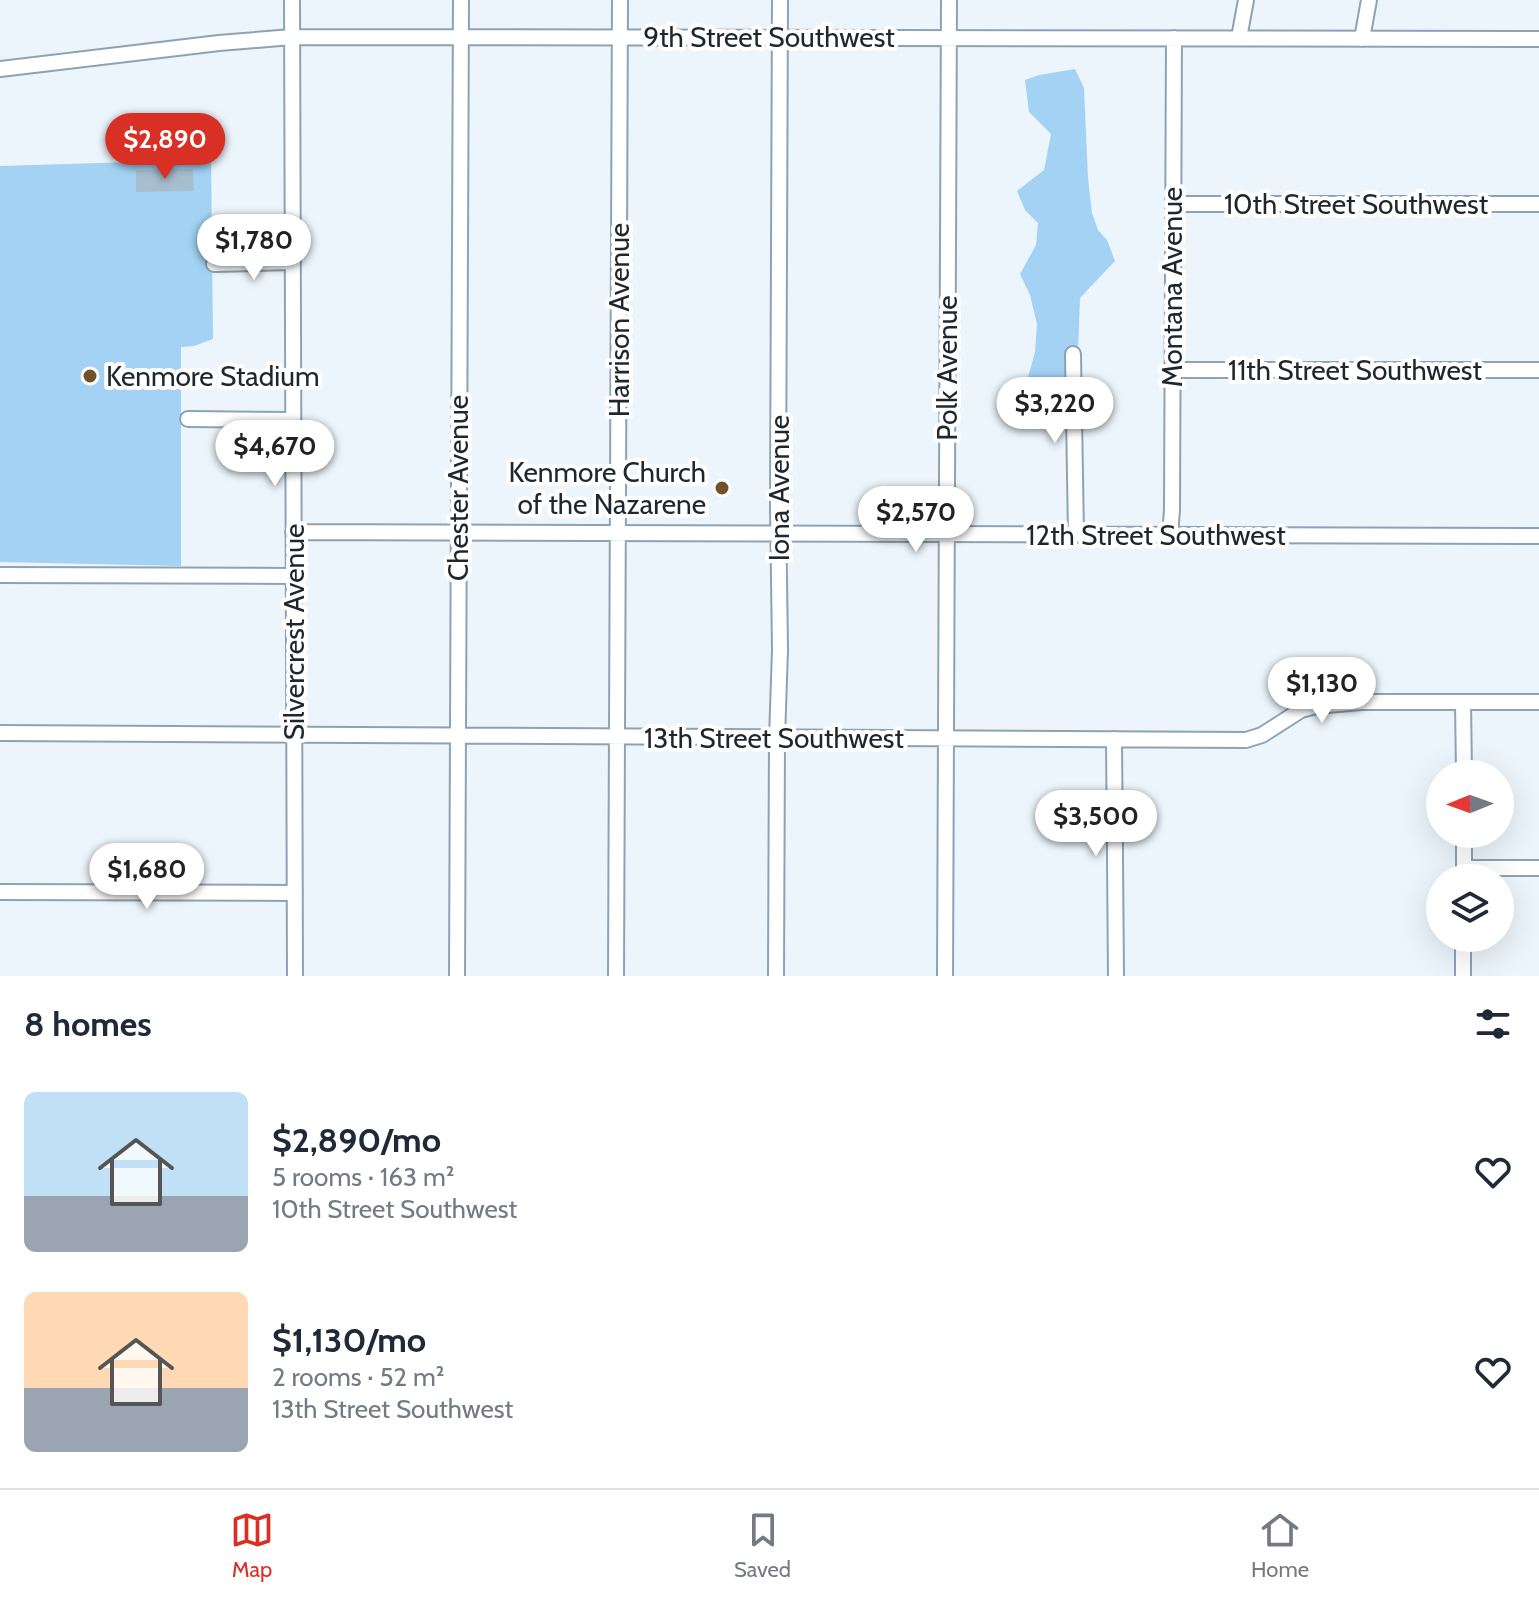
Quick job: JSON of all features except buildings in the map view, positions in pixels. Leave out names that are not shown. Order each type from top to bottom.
[{"type":"street","name":"Silvercrest Avenue","points":[[292,0],[295,976]]},
{"type":"street","name":"Chester Avenue","points":[[457,976],[461,0]]},
{"type":"street","name":"Harrison Avenue","points":[[616,976],[620,0]]},
{"type":"street","name":"Iona Avenue","points":[[776,976],[780,650],[780,0]]},
{"type":"street","name":"Polk Avenue","points":[[945,976],[949,0]]},
{"type":"street","points":[[1239,38],[1246,0]]},
{"type":"street","points":[[1362,39],[1369,0]]},
{"type":"street","name":"9th Street Southwest","points":[[0,69],[292,37],[1539,39]]},
{"type":"street","name":"Montana Avenue","points":[[1170,535],[1174,38]]},
{"type":"street","name":"10th Street Southwest","points":[[1173,204],[1539,204]]},
{"type":"street","points":[[214,264],[293,262]]},
{"type":"street","points":[[1073,354],[1076,535]]},
{"type":"street","name":"11th Street Southwest","points":[[1172,370],[1539,370]]},
{"type":"street","points":[[188,419],[293,420]]},
{"type":"street","name":"12th Street Southwest","points":[[293,532],[1539,536]]},
{"type":"street","points":[[0,575],[293,576]]},
{"type":"street","name":"13th Street Southwest","points":[[0,733],[1246,740],[1262,735],[1301,710],[1316,706],[1361,702],[1539,702]]},
{"type":"street","points":[[1463,702],[1464,760]]},
{"type":"street","points":[[1114,739],[1116,976]]},
{"type":"street","points":[[1514,870],[1539,868]]},
{"type":"street","points":[[0,892],[295,893]]},
{"type":"street","points":[[1463,952],[1463,976]]},
{"type":"shaded area","points":[[1075,69],[1084,88],[1092,213],[1115,261],[1080,298],[1078,352],[1084,398],[1059,410],[1034,408],[1027,381],[1035,352],[1037,324],[1030,295],[1020,274],[1036,245],[1038,223],[1025,210],[1017,191],[1044,170],[1051,134],[1029,112],[1025,80]]},
{"type":"shaded area","name":"Kenmore Stadium","points":[[211,155],[213,339],[181,347],[181,566],[0,562],[0,166],[133,162]]},
{"type":"place","name":"Kenmore Stadium","points":[[90,376]]},
{"type":"place","name":"Kenmore Church of the Nazarene","points":[[722,488]]}]
